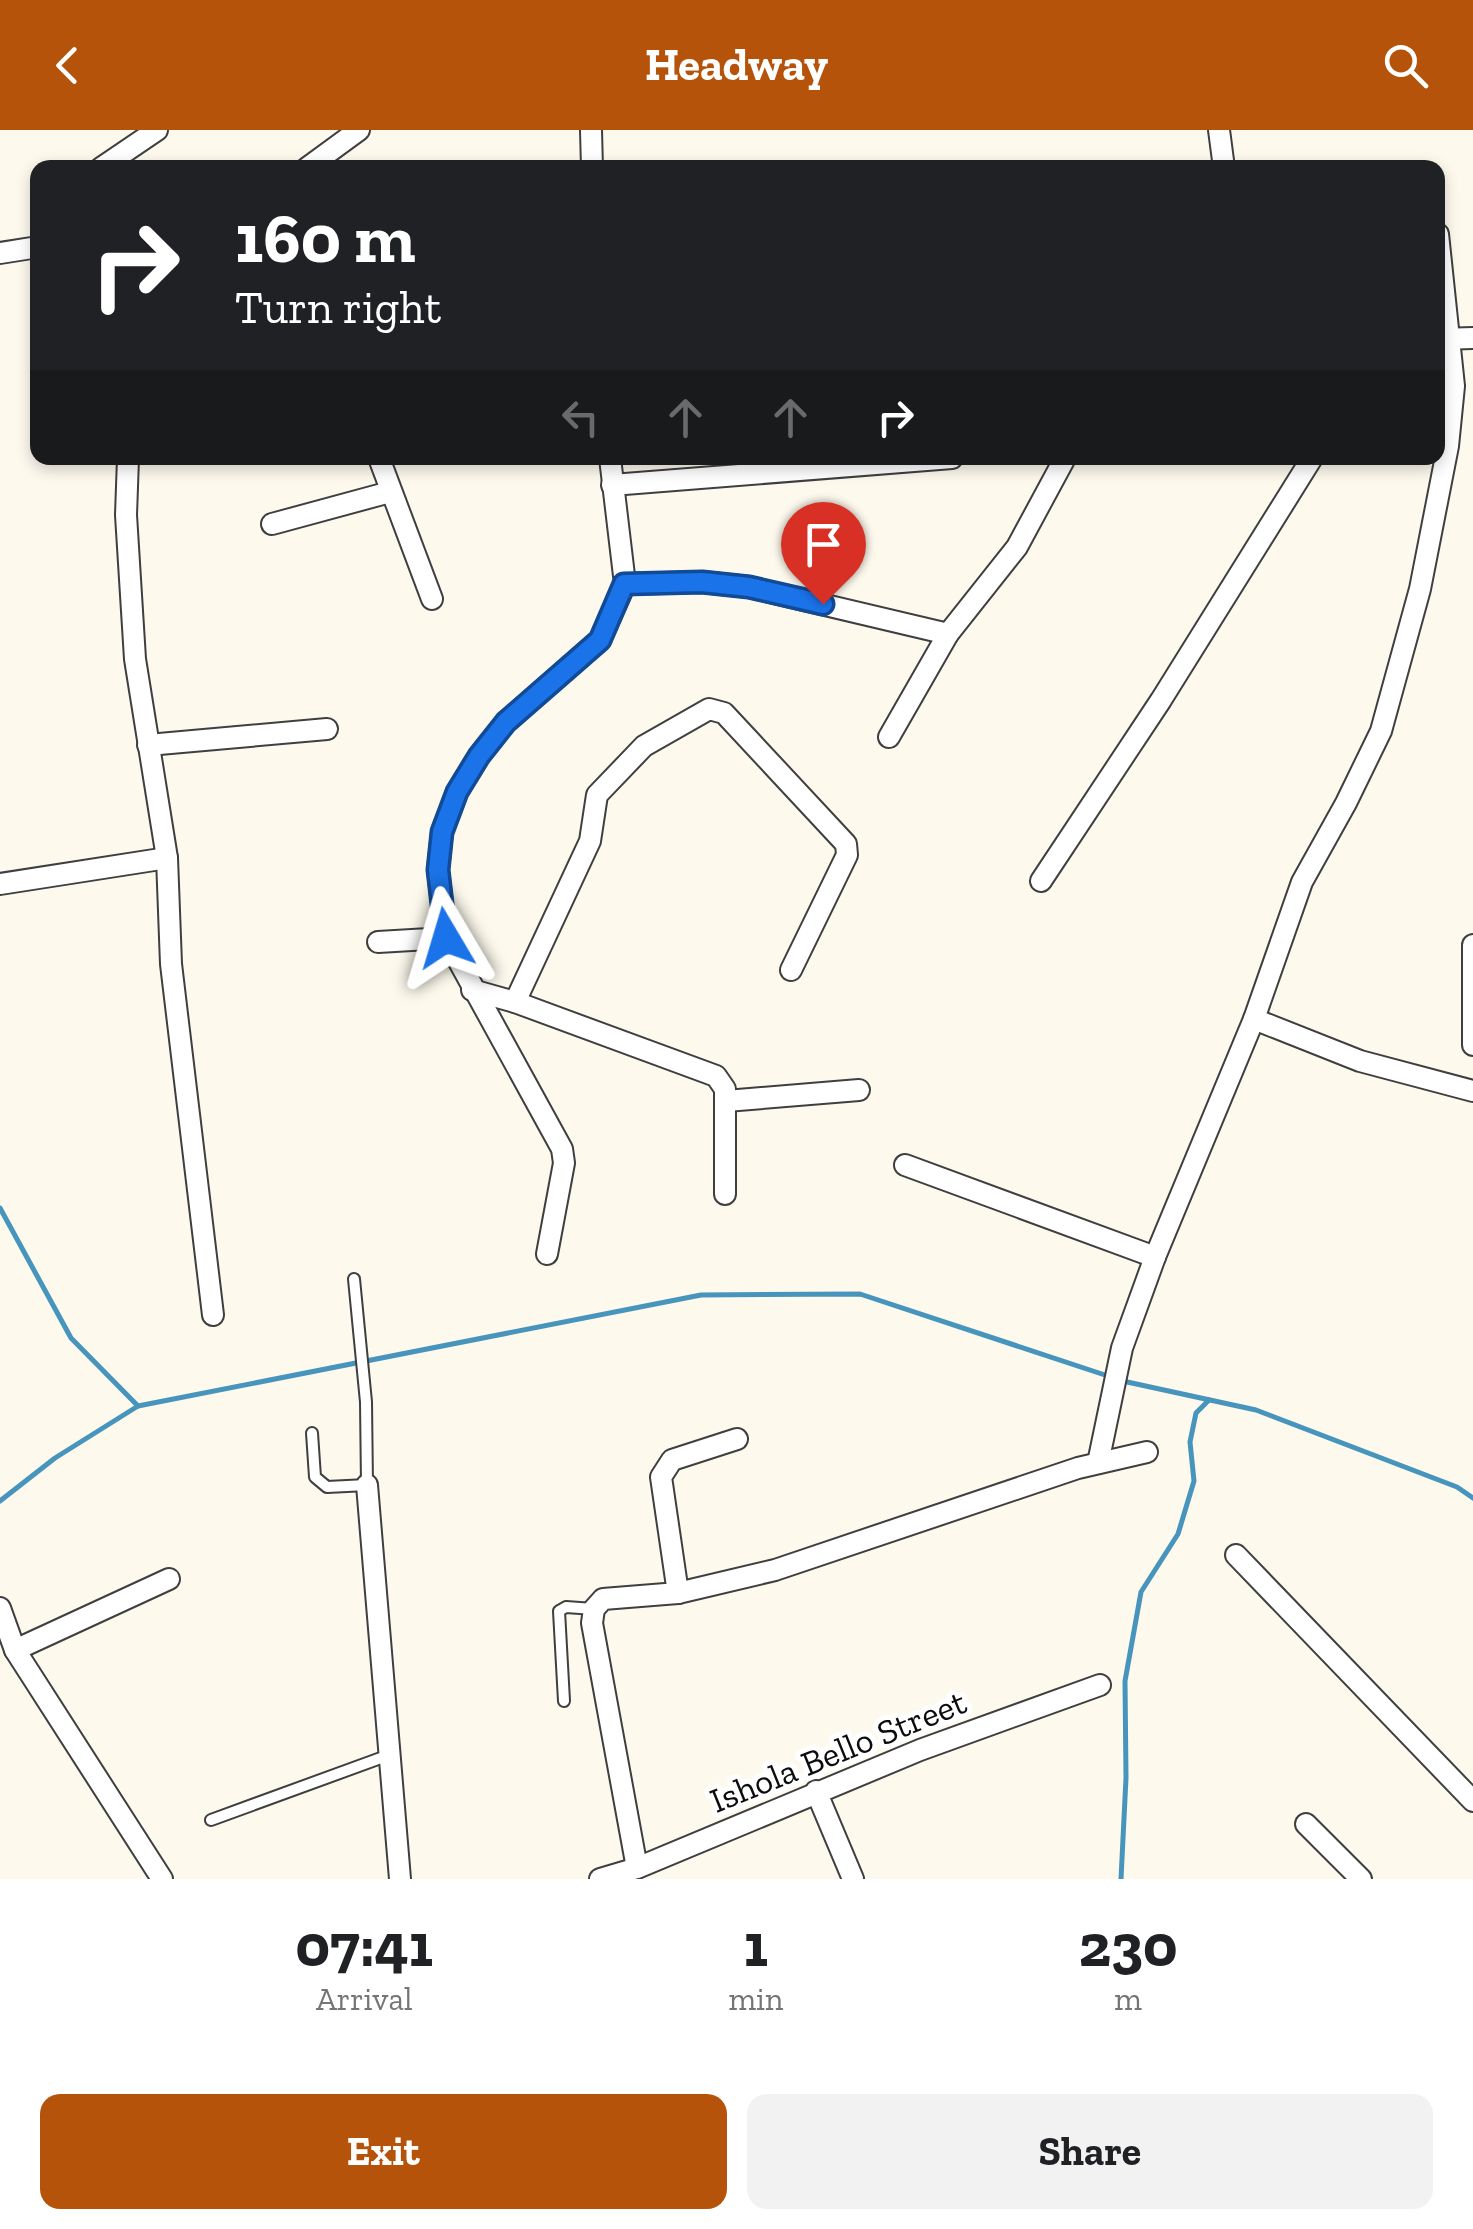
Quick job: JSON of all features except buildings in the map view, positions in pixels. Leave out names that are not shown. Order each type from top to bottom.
[{"type":"street","points":[[113,160],[157,130]]},
{"type":"street","points":[[318,160],[358,130]]},
{"type":"street","points":[[591,130],[592,160]]},
{"type":"street","points":[[1218,130],[1223,160]]},
{"type":"street","points":[[0,253],[30,248]]},
{"type":"street","points":[[1445,339],[1473,338]]},
{"type":"street","points":[[1445,344],[1454,386],[1445,461]]},
{"type":"street","points":[[128,465],[126,515],[134,659],[167,858],[171,964],[213,1316]]},
{"type":"street","points":[[380,465],[432,599]]},
{"type":"street","points":[[547,1254],[564,1163],[562,1150],[446,938],[438,870],[442,832],[457,792],[479,756],[506,722],[600,640],[624,584],[611,465]]},
{"type":"street","points":[[612,484],[860,465]]},
{"type":"street","points":[[889,737],[948,634],[1017,547],[1061,465]]},
{"type":"street","points":[[1041,882],[1308,465]]},
{"type":"street","points":[[1098,1464],[1122,1348],[1156,1257],[1254,1019],[1302,882],[1380,731],[1420,589],[1444,465]]},
{"type":"street","points":[[272,524],[390,492]]},
{"type":"street","points":[[624,584],[702,582],[749,587],[948,634]]},
{"type":"street","points":[[515,1002],[590,841],[597,794],[644,746],[708,709],[724,713],[846,844],[847,856],[792,970]]},
{"type":"street","points":[[148,745],[327,730]]},
{"type":"street","points":[[0,884],[167,858]]},
{"type":"street","points":[[378,942],[446,938]]},
{"type":"street","points":[[1473,945],[1473,1045]]},
{"type":"street","points":[[472,990],[716,1076],[725,1089],[726,1101],[725,1194]]},
{"type":"street","points":[[1254,1019],[1360,1061],[1473,1091]]},
{"type":"street","points":[[726,1101],[859,1090]]},
{"type":"street","points":[[905,1165],[1156,1257]]},
{"type":"street","points":[[678,1593],[662,1477],[672,1460],[737,1440]]},
{"type":"street","points":[[619,1875],[592,1623],[594,1609],[603,1599],[678,1593],[775,1570],[974,1501],[1147,1452]]},
{"type":"street","points":[[367,1485],[400,1879]]},
{"type":"street","points":[[1236,1556],[1473,1801]]},
{"type":"street","points":[[15,1650],[169,1578]]},
{"type":"street","points":[[0,1608],[15,1650],[162,1879]]},
{"type":"street","name":"Ishola Bello Street","points":[[619,1875],[816,1791],[1100,1686]]},
{"type":"street","points":[[816,1791],[853,1879]]},
{"type":"street","points":[[1306,1824],[1360,1879]]},
{"type":"lane","points":[[312,1434],[315,1477],[327,1487],[367,1485],[366,1402],[354,1279]]},
{"type":"lane","points":[[564,1702],[559,1611],[594,1609]]},
{"type":"lane","points":[[211,1820],[389,1755]]},
{"type":"waterway","points":[[0,1208],[71,1338],[138,1406]]},
{"type":"waterway","points":[[0,1501],[55,1458],[138,1406],[701,1295],[860,1294],[1108,1376]]},
{"type":"waterway","points":[[1118,1380],[1256,1410],[1457,1487],[1473,1498]]},
{"type":"waterway","points":[[1121,1879],[1125,1681],[1141,1592],[1178,1534],[1194,1481],[1190,1442],[1196,1413],[1209,1400]]},
{"type":"route","points":[[446,938],[438,870],[442,832],[457,792],[506,722],[600,640],[624,584],[702,582],[749,587],[823,604]]}]
